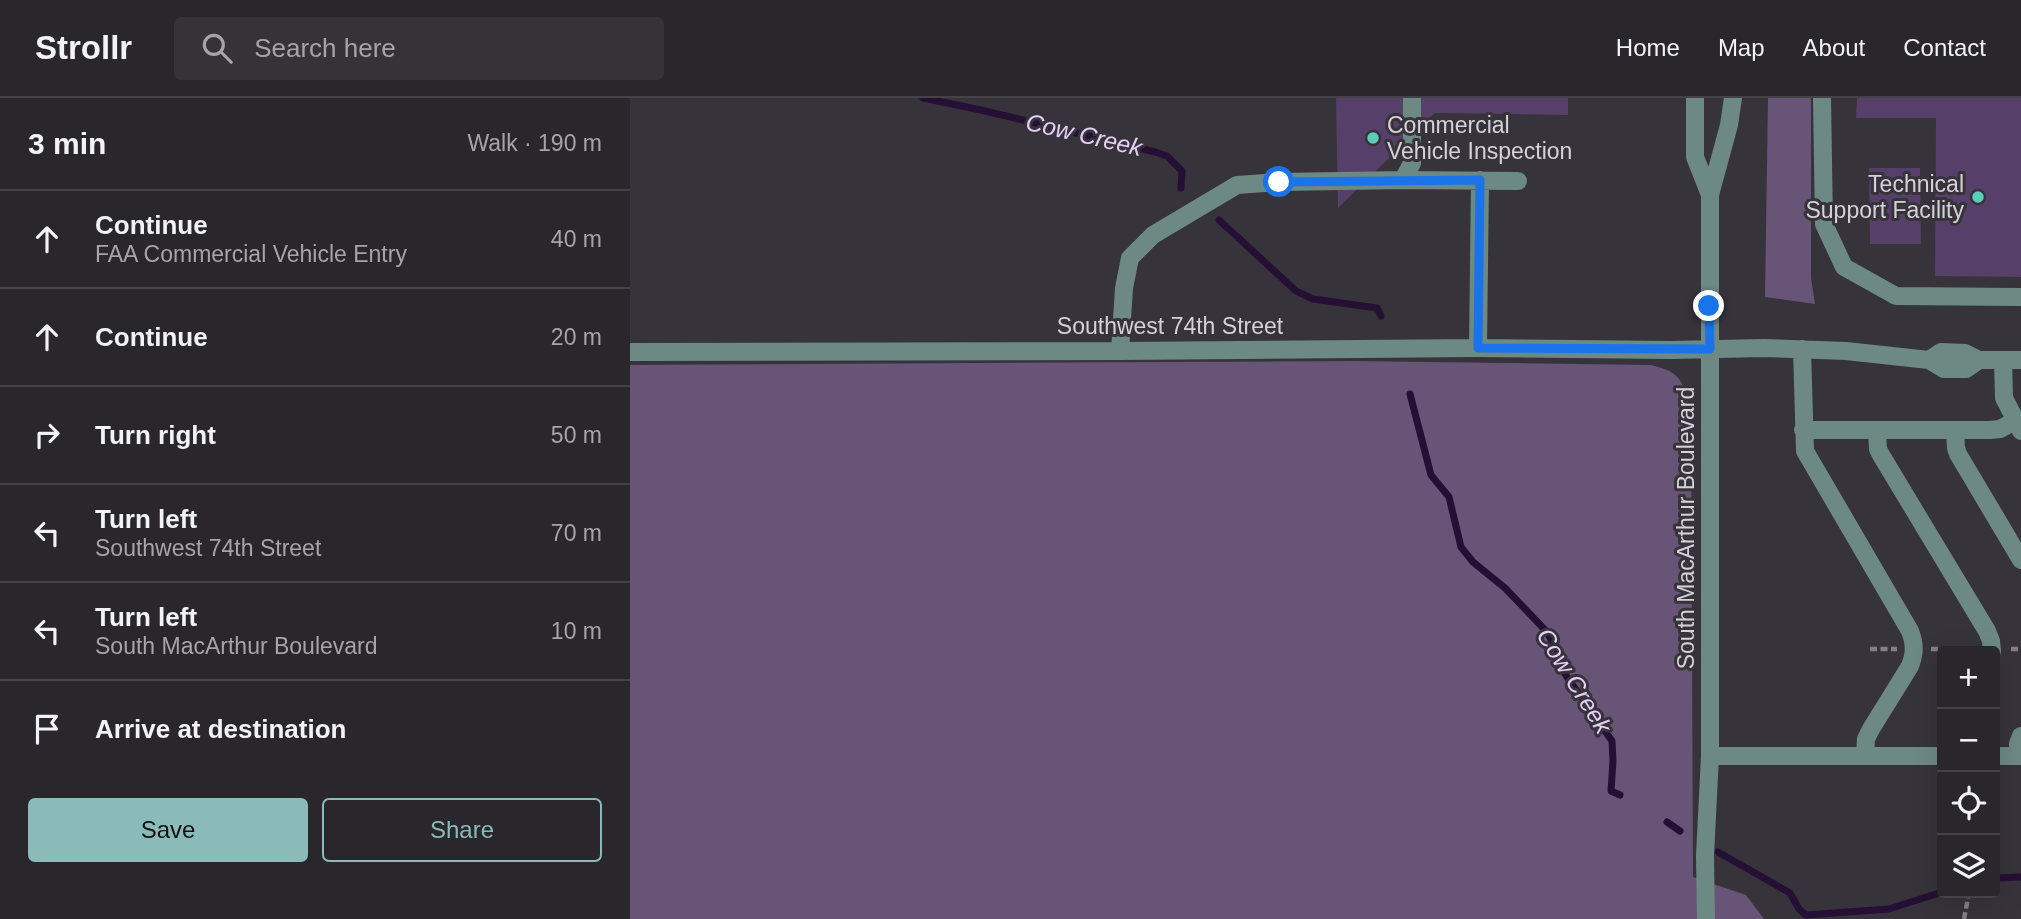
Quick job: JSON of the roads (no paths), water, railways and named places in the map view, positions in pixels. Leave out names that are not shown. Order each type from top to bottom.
[{"type":"street","points":[[1403,180],[1412,163],[1412,98]]},
{"type":"street","name":"South MacArthur Boulevard","points":[[1695,98],[1695,157],[1710,195],[1710,756],[1705,856],[1706,919]]},
{"type":"street","points":[[1710,195],[1733,98]]},
{"type":"street","points":[[1822,98],[1824,224],[1844,267],[1896,296],[2021,297]]},
{"type":"street","points":[[1120,351],[1124,288],[1130,258],[1153,236],[1237,185],[1403,180],[1518,181]]},
{"type":"street","points":[[1478,348],[1480,180]]},
{"type":"street","points":[[1802,348],[1805,451],[1910,631],[1914,649],[1910,666],[1866,739],[1865,756]]},
{"type":"street","name":"Southwest 74th Street","points":[[630,352],[1802,348],[1929,360],[1941,352],[1965,352],[1979,360],[2012,360]]},
{"type":"street","points":[[1803,430],[1955,431],[2018,426],[2004,398],[2012,360]]},
{"type":"street","points":[[1877,431],[1881,455],[1987,631],[1991,646]]},
{"type":"street","points":[[1955,431],[1958,454],[2021,560]]},
{"type":"street","points":[[2000,755],[2019,755],[2018,744],[2021,736]]},
{"type":"street","points":[[1710,756],[1937,755]]},
{"type":"waterway","name":"Cow Creek","points":[[923,98],[1167,156],[1182,171],[1181,188]]},
{"type":"waterway","name":"Cow Creek","points":[[1219,220],[1296,291],[1313,299],[1377,308],[1381,316]]},
{"type":"waterway","name":"Cow Creek","points":[[1410,394],[1431,475],[1449,497],[1461,547],[1473,562],[1505,588],[1547,632],[1557,650],[1565,674],[1612,741],[1611,791],[1620,795]]},
{"type":"waterway","name":"Cow Creek","points":[[1667,822],[1680,831]]},
{"type":"waterway","name":"Cow Creek","points":[[1718,852],[1790,893],[1799,909],[1806,915],[1889,909],[1937,894]]},
{"type":"waterway","name":"Cow Creek","points":[[2000,878],[2021,877]]},
{"type":"place","name":"Commercial Vehicle Inspection","points":[[1373,138]]},
{"type":"place","name":"Technical Support Facility","points":[[1978,197]]}]
